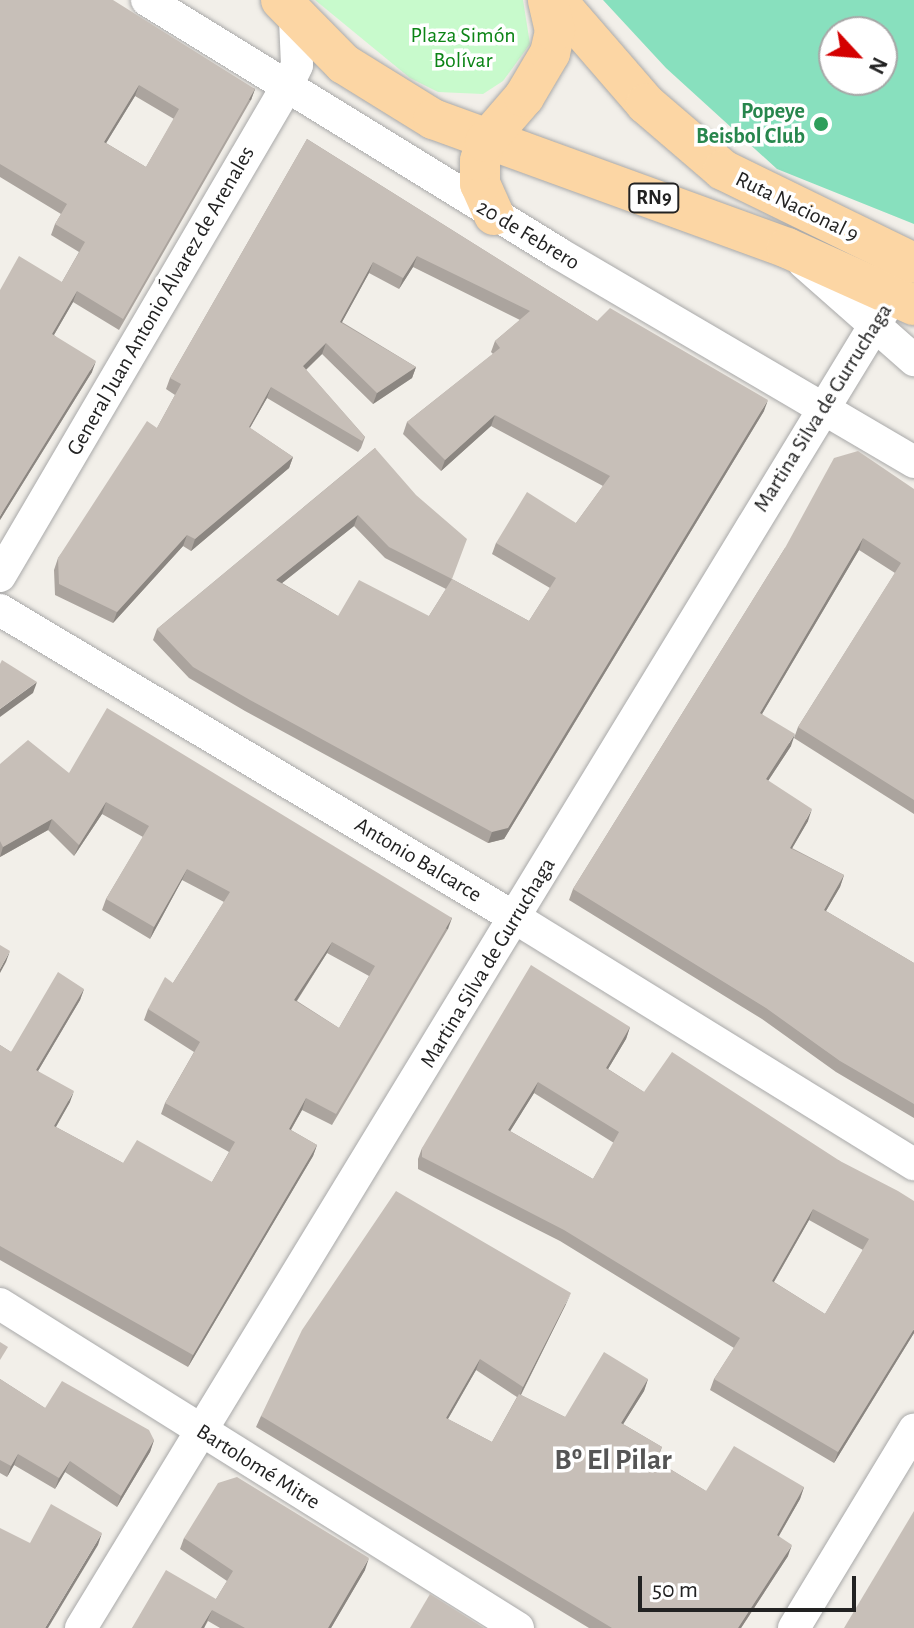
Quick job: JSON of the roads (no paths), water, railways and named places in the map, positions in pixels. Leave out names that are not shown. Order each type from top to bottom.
[{"type":"main road","points":[[494,215],[480,184],[503,148],[524,97],[550,53],[555,31],[548,0]]},
{"type":"main road","name":"Ruta Nacional 9","points":[[556,0],[646,104],[723,170],[898,297]]},
{"type":"main road","name":"General Juan Antonio Álvarez de Arenales","points":[[288,10],[366,81],[503,148]]},
{"type":"main road","name":"Ruta Nacional 9","points":[[503,148],[787,248],[898,297]]},
{"type":"street","name":"20 de Febrero","points":[[157,1],[286,88],[494,215],[914,462]]},
{"type":"street","name":"General Juan Antonio Álvarez de Arenales","points":[[0,576],[286,88],[297,65],[288,10]]},
{"type":"street","points":[[898,297],[914,360]]},
{"type":"street","name":"Martina Silva de Gurruchaga","points":[[81,1628],[199,1431],[517,919],[821,406],[898,297]]},
{"type":"street","name":"Antonio Balcarce","points":[[0,610],[517,919],[914,1164]]},
{"type":"street","name":"Bartolomé Mitre","points":[[0,1304],[518,1628]]},
{"type":"street","points":[[794,1628],[914,1430]]},
{"type":"place","name":"Popeye Beisbol Club","points":[[821,124]]},
{"type":"district","name":"Bº El Pilar","points":[[613,1460]]},
{"type":"park label","name":"Plaza Simón Bolívar","points":[[463,48]]}]
